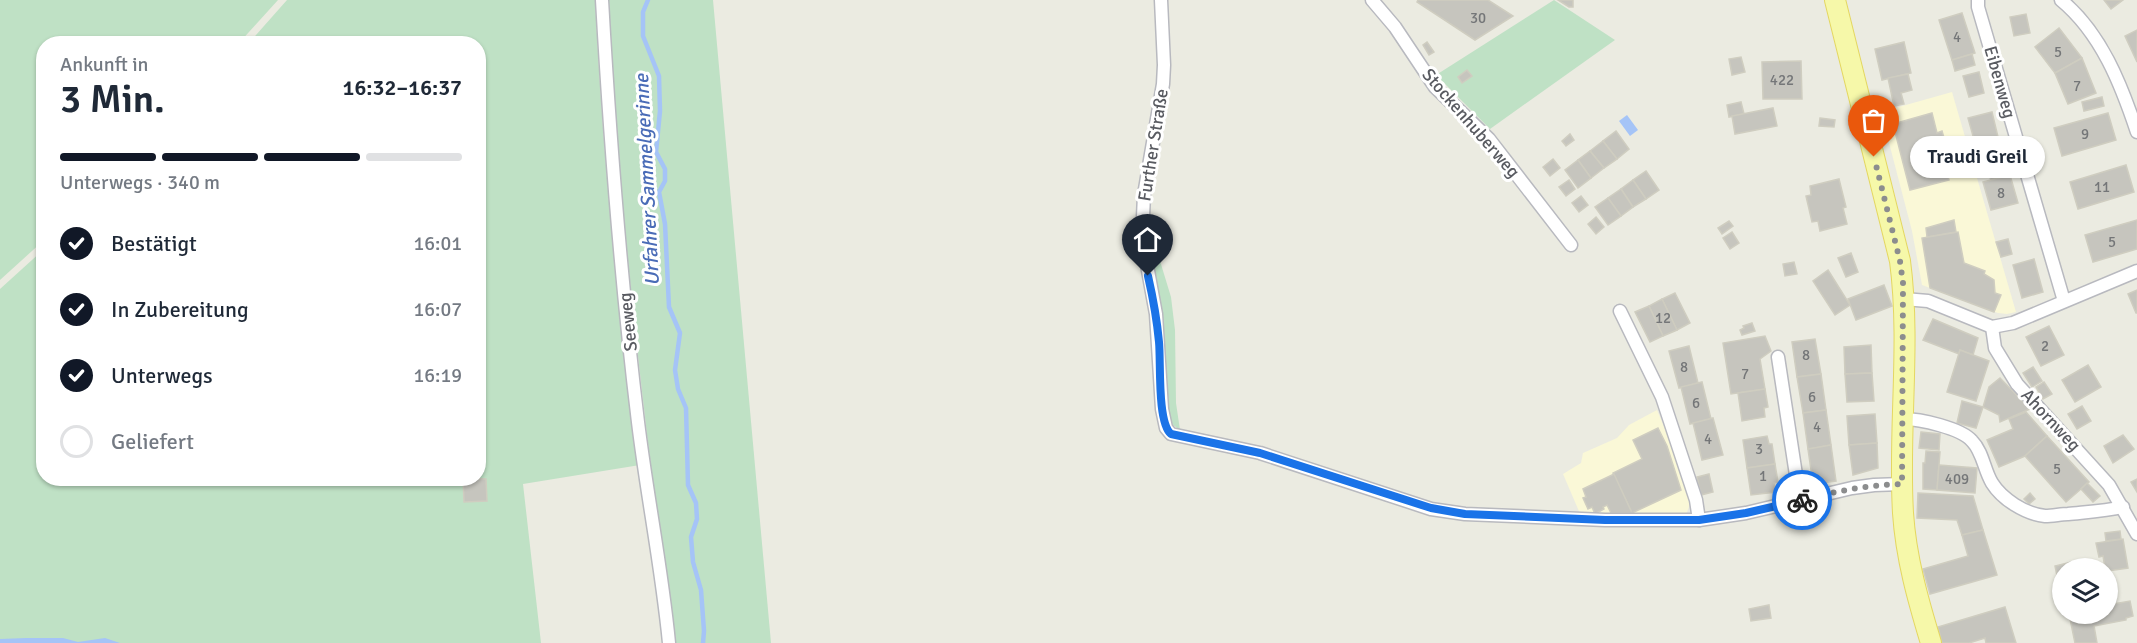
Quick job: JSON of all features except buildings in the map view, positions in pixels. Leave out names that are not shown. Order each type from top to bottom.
[{"type":"main road","points":[[1835,0],[1900,261],[1904,299],[1903,512],[1910,566],[1931,643]]},
{"type":"street","name":"Seeweg","points":[[602,0],[610,135],[637,411],[662,574],[669,643]]},
{"type":"street","name":"Further Straße","points":[[1161,0],[1163,84],[1144,195],[1142,238],[1156,314],[1162,409],[1168,431],[1179,436],[1227,445],[1292,462],[1446,512],[1547,518],[1699,520]]},
{"type":"street","name":"Stockenhuberweg","points":[[1372,0],[1395,27],[1435,87],[1489,139],[1571,245]]},
{"type":"street","name":"Eibenweg","points":[[1978,0],[1978,7],[2064,301]]},
{"type":"street","points":[[2061,0],[2090,28],[2121,88],[2137,132]]},
{"type":"street","points":[[1904,299],[1928,301],[1992,327],[2013,323],[2137,271]]},
{"type":"street","points":[[1620,311],[1662,397],[1695,500],[1699,520],[1746,513],[1862,487],[1902,484]]},
{"type":"street","name":"Ahornweg","points":[[1992,327],[1995,348],[2017,384],[2104,478],[2137,534]]},
{"type":"street","points":[[1778,357],[1800,501]]},
{"type":"street","points":[[1903,419],[1918,420],[1963,434],[1971,439],[1992,484],[2004,497],[2032,513],[2048,516],[2109,511],[2123,507]]},
{"type":"shaded area","points":[[1952,92],[2016,312],[1998,313],[1922,285],[1912,231],[1881,112]]},
{"type":"shaded area","points":[[1657,410],[1675,453],[1690,504],[1686,515],[1581,516],[1563,474],[1581,463],[1583,453],[1617,438],[1629,425]]},
{"type":"green space","points":[[0,0],[278,0],[245,36],[36,36],[36,247],[0,280]]},
{"type":"green space","points":[[287,0],[595,0],[612,233],[624,349],[640,465],[523,484],[541,643],[0,643],[0,289],[36,256],[36,486],[486,486],[486,36],[255,36]]},
{"type":"green space","points":[[609,0],[713,0],[771,643],[676,643],[647,438],[633,307],[618,154]]},
{"type":"green space","points":[[1554,0],[1615,40],[1490,129],[1436,75]]},
{"type":"green space","points":[[1147,206],[1157,251],[1171,297],[1175,330],[1176,403],[1180,430],[1173,425],[1167,414],[1145,235]]},
{"type":"water","points":[[1627,115],[1638,130],[1630,136],[1619,121]]},
{"type":"water","points":[[63,638],[78,642],[105,638],[120,643],[0,643],[0,639]]},
{"type":"waterway","name":"Urfahrer Sammelgerinne","points":[[648,0],[643,12],[643,36],[659,76],[660,111],[656,152],[665,169],[665,181],[659,192],[665,224],[669,307],[680,333],[675,370],[678,389],[686,408],[688,485],[696,503],[697,519],[691,537],[693,562],[701,590],[703,643]]},
{"type":"way so far","points":[[1802,500],[1852,488],[1902,484],[1903,283],[1892,225],[1874,157]]},
{"type":"place","name":"Traudi Greil","points":[[1874,157]]},
{"type":"route","points":[[1148,276],[1156,314],[1162,409],[1166,428],[1171,434],[1260,453],[1431,508],[1465,514],[1605,520],[1699,520],[1746,513],[1802,500]]}]
